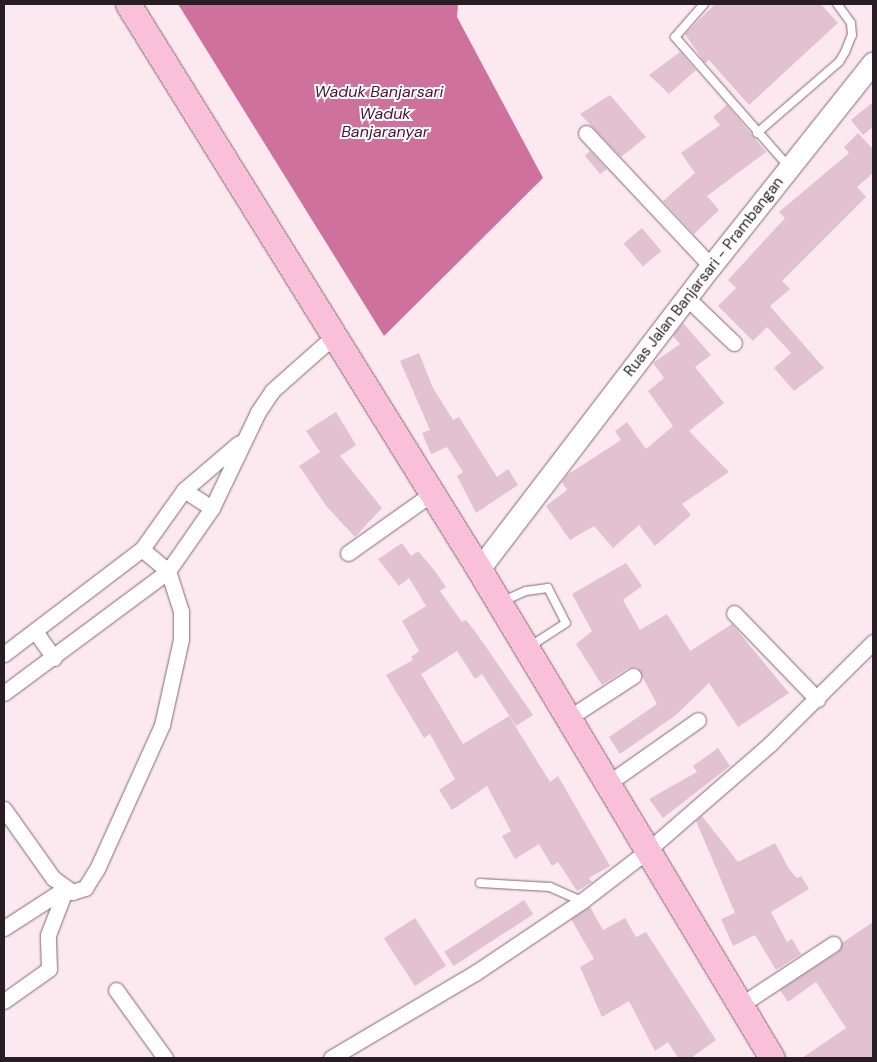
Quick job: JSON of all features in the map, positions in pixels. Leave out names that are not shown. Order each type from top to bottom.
[{"type":"highway","points":[[128,4],[329,342],[479,569],[507,600],[532,645],[567,719],[772,1058]]},
{"type":"main road","name":"Ruas Jalan Banjarsari - Prambangan","points":[[479,569],[711,266],[873,62]]},
{"type":"street","points":[[586,133],[711,266]]},
{"type":"street","points":[[687,298],[734,343]]},
{"type":"street","points":[[4,693],[54,658],[168,571],[212,508],[244,439],[272,392],[297,368],[329,342]]},
{"type":"street","points":[[4,654],[142,549],[184,490],[244,439]]},
{"type":"street","points":[[184,490],[212,508]]},
{"type":"street","points":[[348,553],[431,494]]},
{"type":"street","points":[[4,813],[33,854],[66,888],[78,892],[85,888],[97,869],[162,725],[181,639],[181,612],[168,571],[142,549]]},
{"type":"street","points":[[734,614],[817,699]]},
{"type":"street","points":[[35,631],[54,658]]},
{"type":"street","points":[[331,1058],[475,973],[582,901],[709,800],[817,699],[873,642]]},
{"type":"street","points":[[567,719],[633,676]]},
{"type":"street","points":[[608,784],[698,720]]},
{"type":"street","points":[[4,928],[66,888]]},
{"type":"street","points":[[4,1001],[49,969],[48,935],[66,888]]},
{"type":"street","points":[[739,1006],[833,944]]},
{"type":"street","points":[[116,990],[165,1058]]},
{"type":"lane","points":[[704,4],[677,30],[675,37],[757,133],[789,167]]},
{"type":"lane","points":[[757,133],[839,62],[852,35],[851,23],[837,4]]},
{"type":"lane","points":[[507,600],[526,591],[548,588],[566,620],[552,634],[532,645]]},
{"type":"lane","points":[[480,883],[550,887],[582,901]]},
{"type":"water","name":"Waduk Banjaranyar","points":[[178,4],[458,4],[457,17],[543,178],[384,336]]},
{"type":"building","points":[[715,4],[821,4],[838,23],[749,105],[709,60],[705,63],[685,34]]},
{"type":"building","points":[[680,52],[696,70],[669,94],[649,75]]},
{"type":"building","points":[[610,95],[646,137],[621,157],[580,114]]},
{"type":"building","points":[[873,102],[873,127],[863,135],[851,120]]},
{"type":"building","points":[[727,105],[766,152],[707,196],[719,210],[694,234],[663,201],[695,173],[681,153],[720,125],[713,117]]},
{"type":"building","points":[[858,133],[873,149],[873,173],[857,187],[866,197],[782,281],[790,289],[770,306],[824,368],[794,391],[774,368],[791,353],[767,327],[753,341],[718,306],[736,288],[728,280],[785,218],[779,212],[849,153],[844,147]]},
{"type":"building","points":[[590,151],[607,169],[600,174],[585,156]]},
{"type":"building","points":[[642,228],[661,251],[643,266],[624,243]]},
{"type":"building","points":[[683,323],[711,355],[695,367],[724,403],[689,431],[729,472],[682,504],[691,515],[655,546],[639,525],[613,548],[594,526],[570,540],[546,506],[567,490],[562,482],[567,475],[621,440],[615,431],[627,422],[646,449],[673,426],[648,391],[664,378],[653,363],[680,344],[673,336]]},
{"type":"building","points":[[419,353],[433,388],[453,420],[459,417],[497,477],[508,469],[518,485],[476,513],[457,476],[463,472],[447,447],[431,454],[422,433],[430,430],[400,361]]},
{"type":"building","points":[[336,412],[356,445],[340,456],[382,508],[355,537],[327,507],[299,466],[320,452],[306,431]]},
{"type":"building","points":[[402,543],[411,556],[418,551],[435,571],[446,587],[440,591],[462,622],[466,620],[477,634],[533,715],[516,726],[482,674],[475,679],[457,651],[421,674],[463,744],[509,716],[550,782],[558,776],[610,866],[589,878],[592,882],[577,891],[558,862],[552,866],[539,844],[515,859],[502,836],[511,831],[487,786],[452,810],[439,790],[455,779],[430,734],[424,738],[386,675],[413,660],[411,657],[419,651],[402,621],[426,606],[409,578],[399,586],[378,559]]},
{"type":"building","points":[[626,563],[642,586],[623,600],[640,630],[667,614],[690,651],[732,624],[789,693],[738,727],[709,683],[676,715],[620,754],[609,737],[657,704],[637,667],[628,668],[602,685],[576,644],[592,631],[572,594]]},
{"type":"building","points":[[718,748],[730,766],[663,818],[649,799],[697,772],[693,766]]},
{"type":"building","points":[[702,816],[738,862],[775,843],[789,869],[797,878],[801,876],[809,889],[771,912],[787,942],[792,939],[801,954],[776,970],[755,935],[733,946],[721,919],[735,913],[696,821]]},
{"type":"building","points":[[524,900],[533,914],[454,966],[444,952]]},
{"type":"building","points":[[590,907],[603,930],[625,918],[636,937],[646,932],[716,1040],[691,1058],[678,1058],[668,1042],[655,1051],[629,1001],[602,1017],[580,967],[594,959],[571,919]]},
{"type":"building","points":[[415,918],[446,966],[415,986],[384,938]]},
{"type":"building","points":[[873,922],[873,1058],[802,1058],[846,1028],[816,982],[788,1002],[780,990],[838,952],[842,943]]},
{"type":"water label","name":"Waduk Banjarsari","points":[[379,92]]}]
